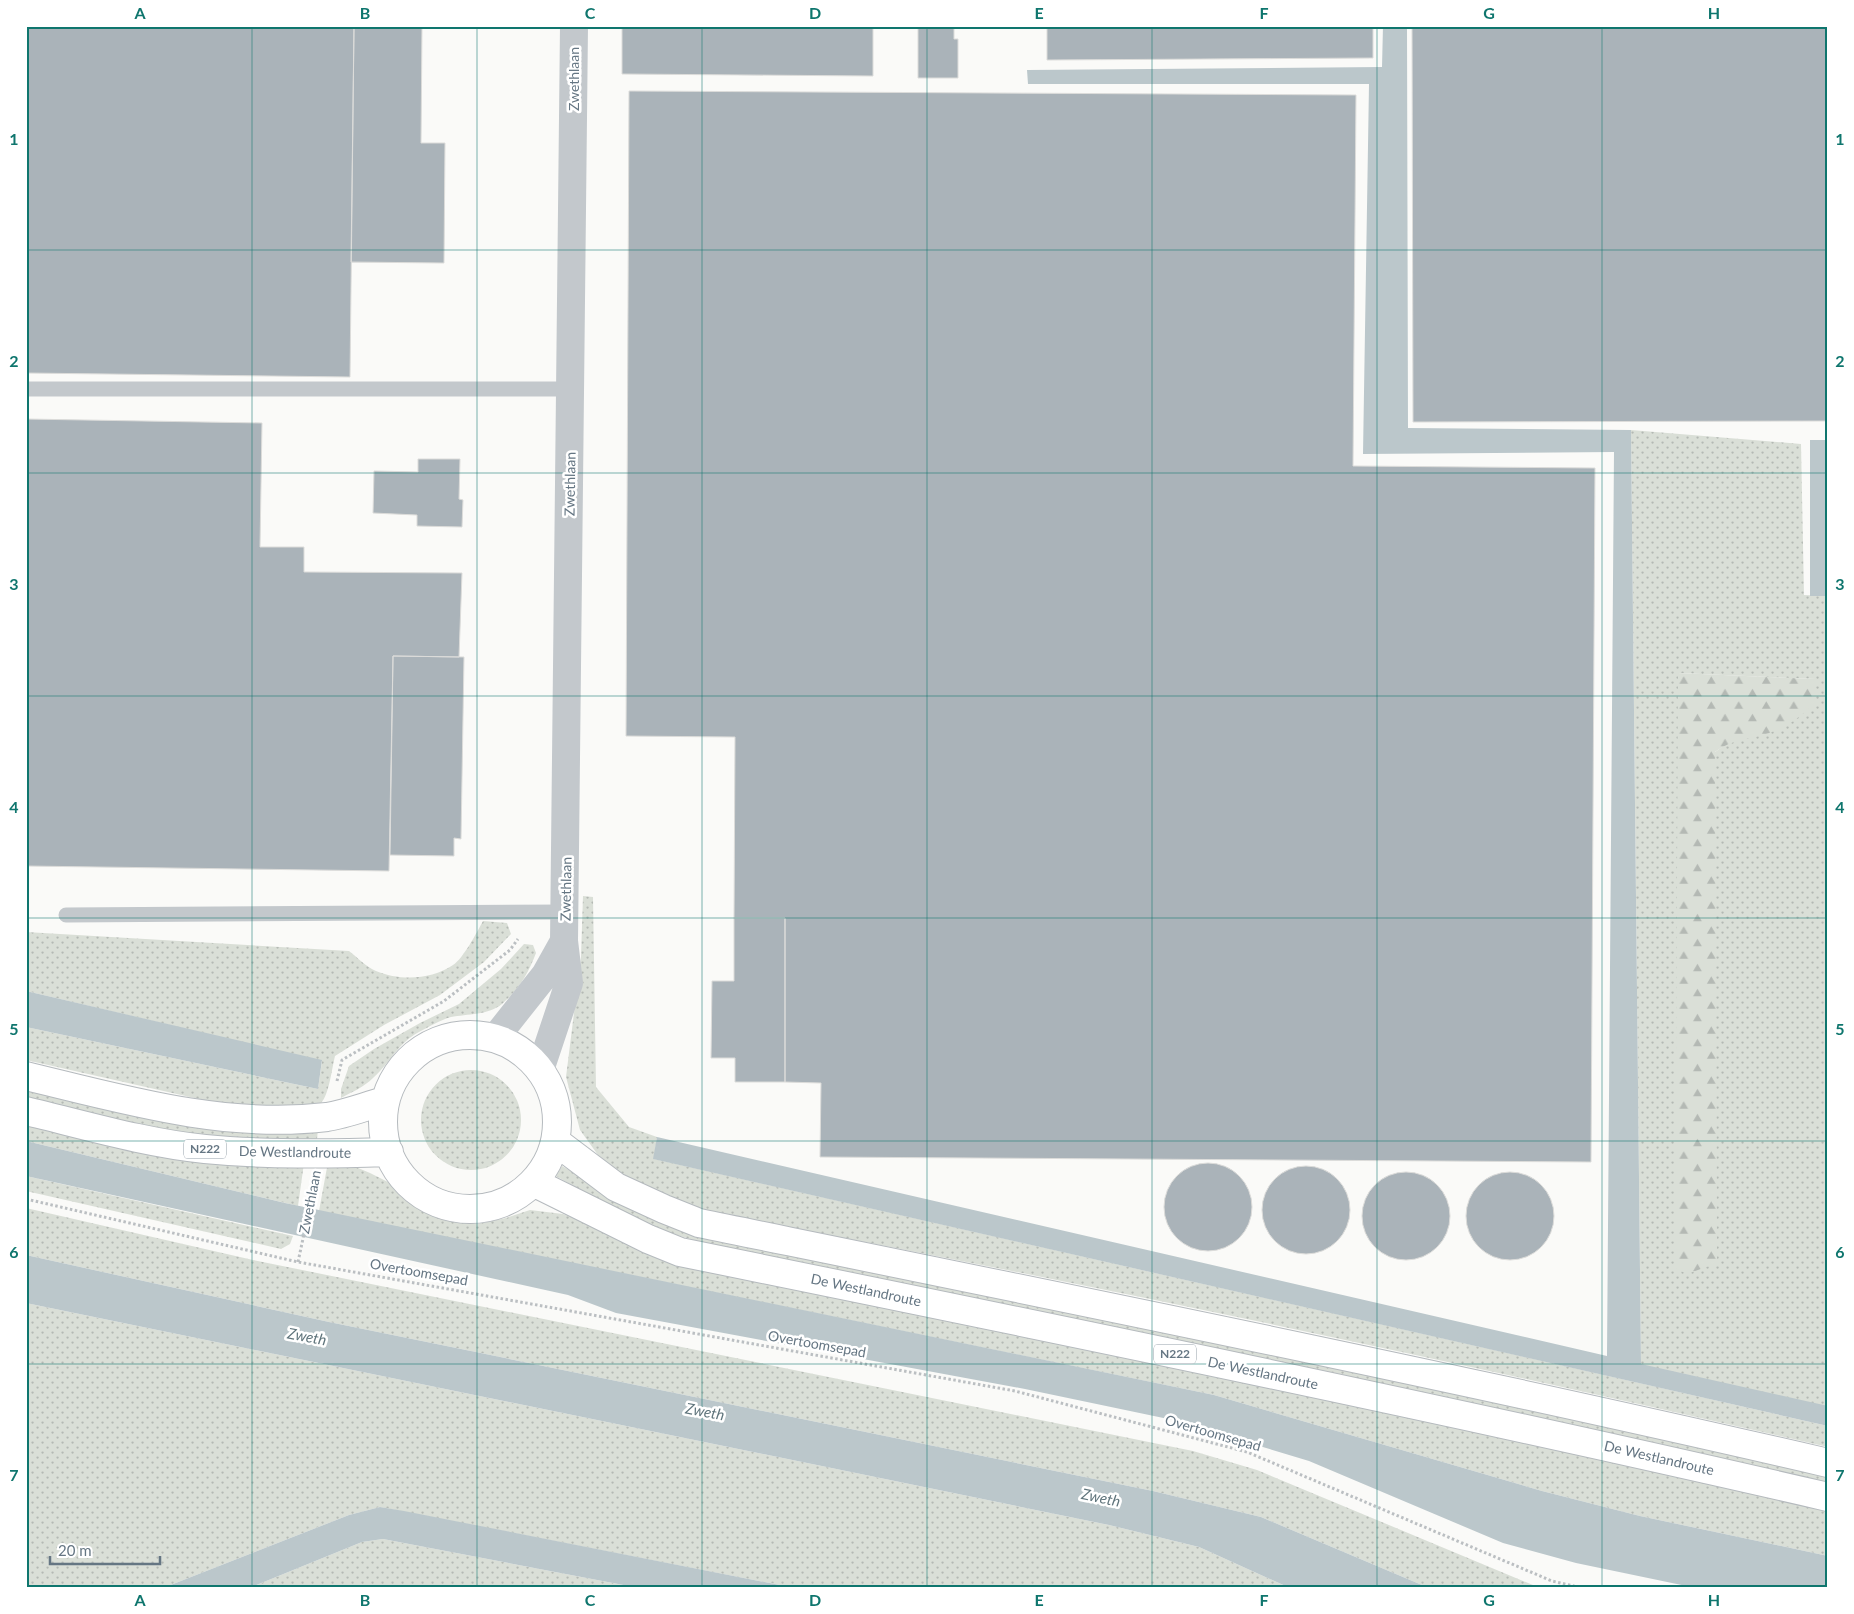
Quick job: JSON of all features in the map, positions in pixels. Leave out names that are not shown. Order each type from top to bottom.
[{"type":"main road","points":[[467,1035],[481,1035],[508,1043],[520,1050],[540,1070],[547,1080],[556,1104],[557,1128],[555,1141],[547,1163],[533,1182],[509,1200],[481,1208],[452,1207],[432,1199],[413,1188],[399,1171],[388,1152],[383,1126],[385,1101],[396,1075],[410,1059],[427,1046],[440,1040],[467,1035]]},
{"type":"main road","points":[[26,1076],[157,1108],[211,1116],[278,1120],[329,1116],[385,1101]]},
{"type":"main road","name":"De Westlandroute","points":[[26,1111],[147,1140],[205,1149],[320,1154],[388,1152]]},
{"type":"main road","name":"N222","points":[[555,1141],[616,1186],[699,1223],[1076,1300],[1672,1427],[1828,1463]]},
{"type":"main road","name":"De Westlandroute","points":[[533,1182],[648,1239],[680,1252],[1076,1333],[1661,1458],[1828,1497]]},
{"type":"street","name":"Zwethlaan","points":[[540,1070],[569,983],[564,941],[566,912],[572,389],[574,26]]},
{"type":"street","name":"Zwethlaan","points":[[495,1038],[545,975],[564,941]]},
{"type":"lane","points":[[26,389],[572,389]]},
{"type":"lane","points":[[66,915],[566,912]]},
{"type":"path","points":[[329,1116],[342,1060],[444,1001],[510,950],[535,913]]},
{"type":"path","name":"Zwethlaan","points":[[298,1262],[320,1154]]},
{"type":"path","name":"Overtoomsepad","points":[[26,1199],[298,1262],[1015,1391],[1247,1452],[1552,1581],[1582,1588]]},
{"type":"green space","points":[[1631,430],[1801,444],[1804,595],[1828,596],[1828,1414],[1641,1365]],"holes":[[[1678,673],[1815,679],[1768,733],[1729,742],[1715,752]]]},
{"type":"green space","points":[[1678,673],[1815,679],[1816,702],[1799,717],[1781,728],[1734,742],[1715,752],[1717,1263],[1687,1274],[1675,1268]]},
{"type":"green space","points":[[583,896],[593,897],[596,1087],[629,1127],[657,1137],[654,1159],[1828,1426],[1828,1447],[1274,1325],[997,1268],[718,1214],[665,1200],[628,1179],[598,1155],[580,1130],[566,1077],[581,957]]},
{"type":"green space","points":[[483,921],[507,923],[511,934],[484,962],[440,995],[384,1025],[335,1056],[328,1088],[321,1103],[295,1109],[230,1106],[26,1060],[26,1027],[318,1089],[322,1061],[26,991],[26,932],[349,951],[376,971],[395,976],[415,977],[435,974],[457,962],[470,945]]},
{"type":"green space","points":[[524,944],[533,945],[536,953],[522,981],[502,1004],[497,1008],[484,1012],[447,1018],[419,1032],[405,1042],[369,1081],[341,1098],[341,1089],[349,1066],[374,1049],[420,1023],[459,1004],[501,969]]},
{"type":"green space","points":[[471,1070],[481,1071],[499,1078],[513,1092],[520,1110],[520,1130],[513,1148],[499,1162],[481,1169],[471,1170],[461,1169],[443,1162],[429,1148],[422,1130],[421,1120],[422,1110],[429,1092],[443,1078],[461,1071]]},
{"type":"green space","points":[[26,1086],[318,1129],[317,1139],[233,1139],[160,1130],[26,1098]]},
{"type":"green space","points":[[26,1121],[304,1163],[298,1206],[26,1141]]},
{"type":"green space","points":[[328,1162],[351,1165],[370,1173],[388,1182],[406,1198],[427,1212],[451,1220],[477,1224],[506,1218],[530,1210],[563,1214],[595,1226],[1828,1510],[1828,1556],[1640,1516],[1542,1491],[1214,1395],[319,1211]]},
{"type":"green space","points":[[562,1166],[624,1202],[1828,1473],[1828,1484],[707,1244],[657,1229],[624,1215],[556,1176]]},
{"type":"green space","points":[[26,1176],[293,1236],[290,1244],[281,1249],[26,1191]]},
{"type":"green space","points":[[26,1208],[253,1260],[1193,1451],[1257,1470],[1540,1588],[1429,1588],[1261,1517],[1153,1491],[329,1322],[26,1255]]},
{"type":"green space","points":[[26,1303],[1109,1525],[1199,1547],[1290,1588],[795,1588],[380,1507],[349,1515],[163,1588],[26,1588]]},
{"type":"green space","points":[[383,1539],[639,1588],[249,1588],[362,1542]]},
{"type":"water","points":[[1383,26],[1407,26],[1408,428],[1631,430],[1641,1364],[1828,1406],[1828,1426],[653,1159],[657,1137],[1607,1356],[1614,452],[1363,454],[1369,84],[1028,84],[1027,70],[1382,67]]},
{"type":"water","points":[[1810,440],[1828,440],[1828,596],[1810,596]]},
{"type":"water","points":[[26,991],[322,1060],[318,1089],[26,1027]]},
{"type":"water","points":[[26,1141],[285,1203],[1214,1395],[1542,1491],[1640,1516],[1828,1556],[1828,1588],[1696,1588],[1576,1563],[1503,1543],[1309,1461],[1173,1420],[1025,1389],[616,1313],[568,1295],[26,1176]]},
{"type":"water","name":"Zweth","points":[[26,1255],[329,1322],[1153,1491],[1261,1517],[1429,1588],[1290,1588],[1199,1547],[1109,1525],[26,1303]]},
{"type":"water","points":[[380,1507],[795,1588],[639,1588],[383,1539],[362,1542],[249,1588],[163,1588],[349,1515]]},
{"type":"building","points":[[26,26],[354,26],[350,377],[26,373]]},
{"type":"building","points":[[354,26],[422,26],[421,143],[445,143],[444,263],[351,262]]},
{"type":"building","points":[[622,26],[873,26],[873,76],[622,74]]},
{"type":"building","points":[[918,26],[954,26],[954,39],[958,39],[958,78],[918,78]]},
{"type":"building","points":[[1047,26],[1373,26],[1373,58],[1047,60]]},
{"type":"building","points":[[1412,26],[1828,26],[1828,421],[1413,422]]},
{"type":"building","points":[[629,91],[1356,95],[1353,466],[1595,468],[1591,1162],[820,1157],[821,1083],[785,1082],[785,918],[734,918],[735,737],[626,736]]},
{"type":"building","points":[[26,419],[262,423],[260,547],[304,547],[304,572],[462,573],[459,657],[393,656],[389,871],[26,866]]},
{"type":"building","points":[[418,459],[460,459],[459,499],[463,500],[462,527],[417,526],[417,515],[373,513],[374,471],[418,472]]},
{"type":"building","points":[[393,656],[464,657],[461,839],[454,838],[454,856],[390,855]]},
{"type":"building","points":[[734,918],[785,918],[785,1082],[735,1082],[735,1058],[711,1058],[712,981],[734,981]]},
{"type":"building","points":[[1208,1163],[1225,1166],[1233,1170],[1245,1182],[1249,1190],[1252,1207],[1249,1224],[1245,1232],[1233,1244],[1225,1248],[1208,1251],[1191,1248],[1183,1244],[1171,1232],[1167,1224],[1164,1207],[1167,1190],[1171,1182],[1183,1170],[1191,1166]]},
{"type":"building","points":[[1306,1166],[1323,1169],[1331,1173],[1343,1185],[1347,1193],[1350,1210],[1347,1227],[1343,1235],[1331,1247],[1323,1251],[1306,1254],[1289,1251],[1281,1247],[1269,1235],[1265,1227],[1262,1210],[1265,1193],[1269,1185],[1281,1173],[1289,1169]]},
{"type":"building","points":[[1397,1172],[1415,1172],[1431,1179],[1443,1191],[1450,1207],[1450,1225],[1443,1241],[1431,1253],[1415,1260],[1397,1260],[1381,1253],[1369,1241],[1362,1225],[1362,1207],[1369,1191],[1381,1179]]},
{"type":"building","points":[[1510,1172],[1527,1175],[1535,1179],[1547,1191],[1551,1199],[1554,1216],[1551,1233],[1547,1241],[1535,1253],[1527,1257],[1510,1260],[1493,1257],[1485,1253],[1473,1241],[1469,1233],[1466,1216],[1469,1199],[1473,1191],[1485,1179],[1493,1175]]}]
